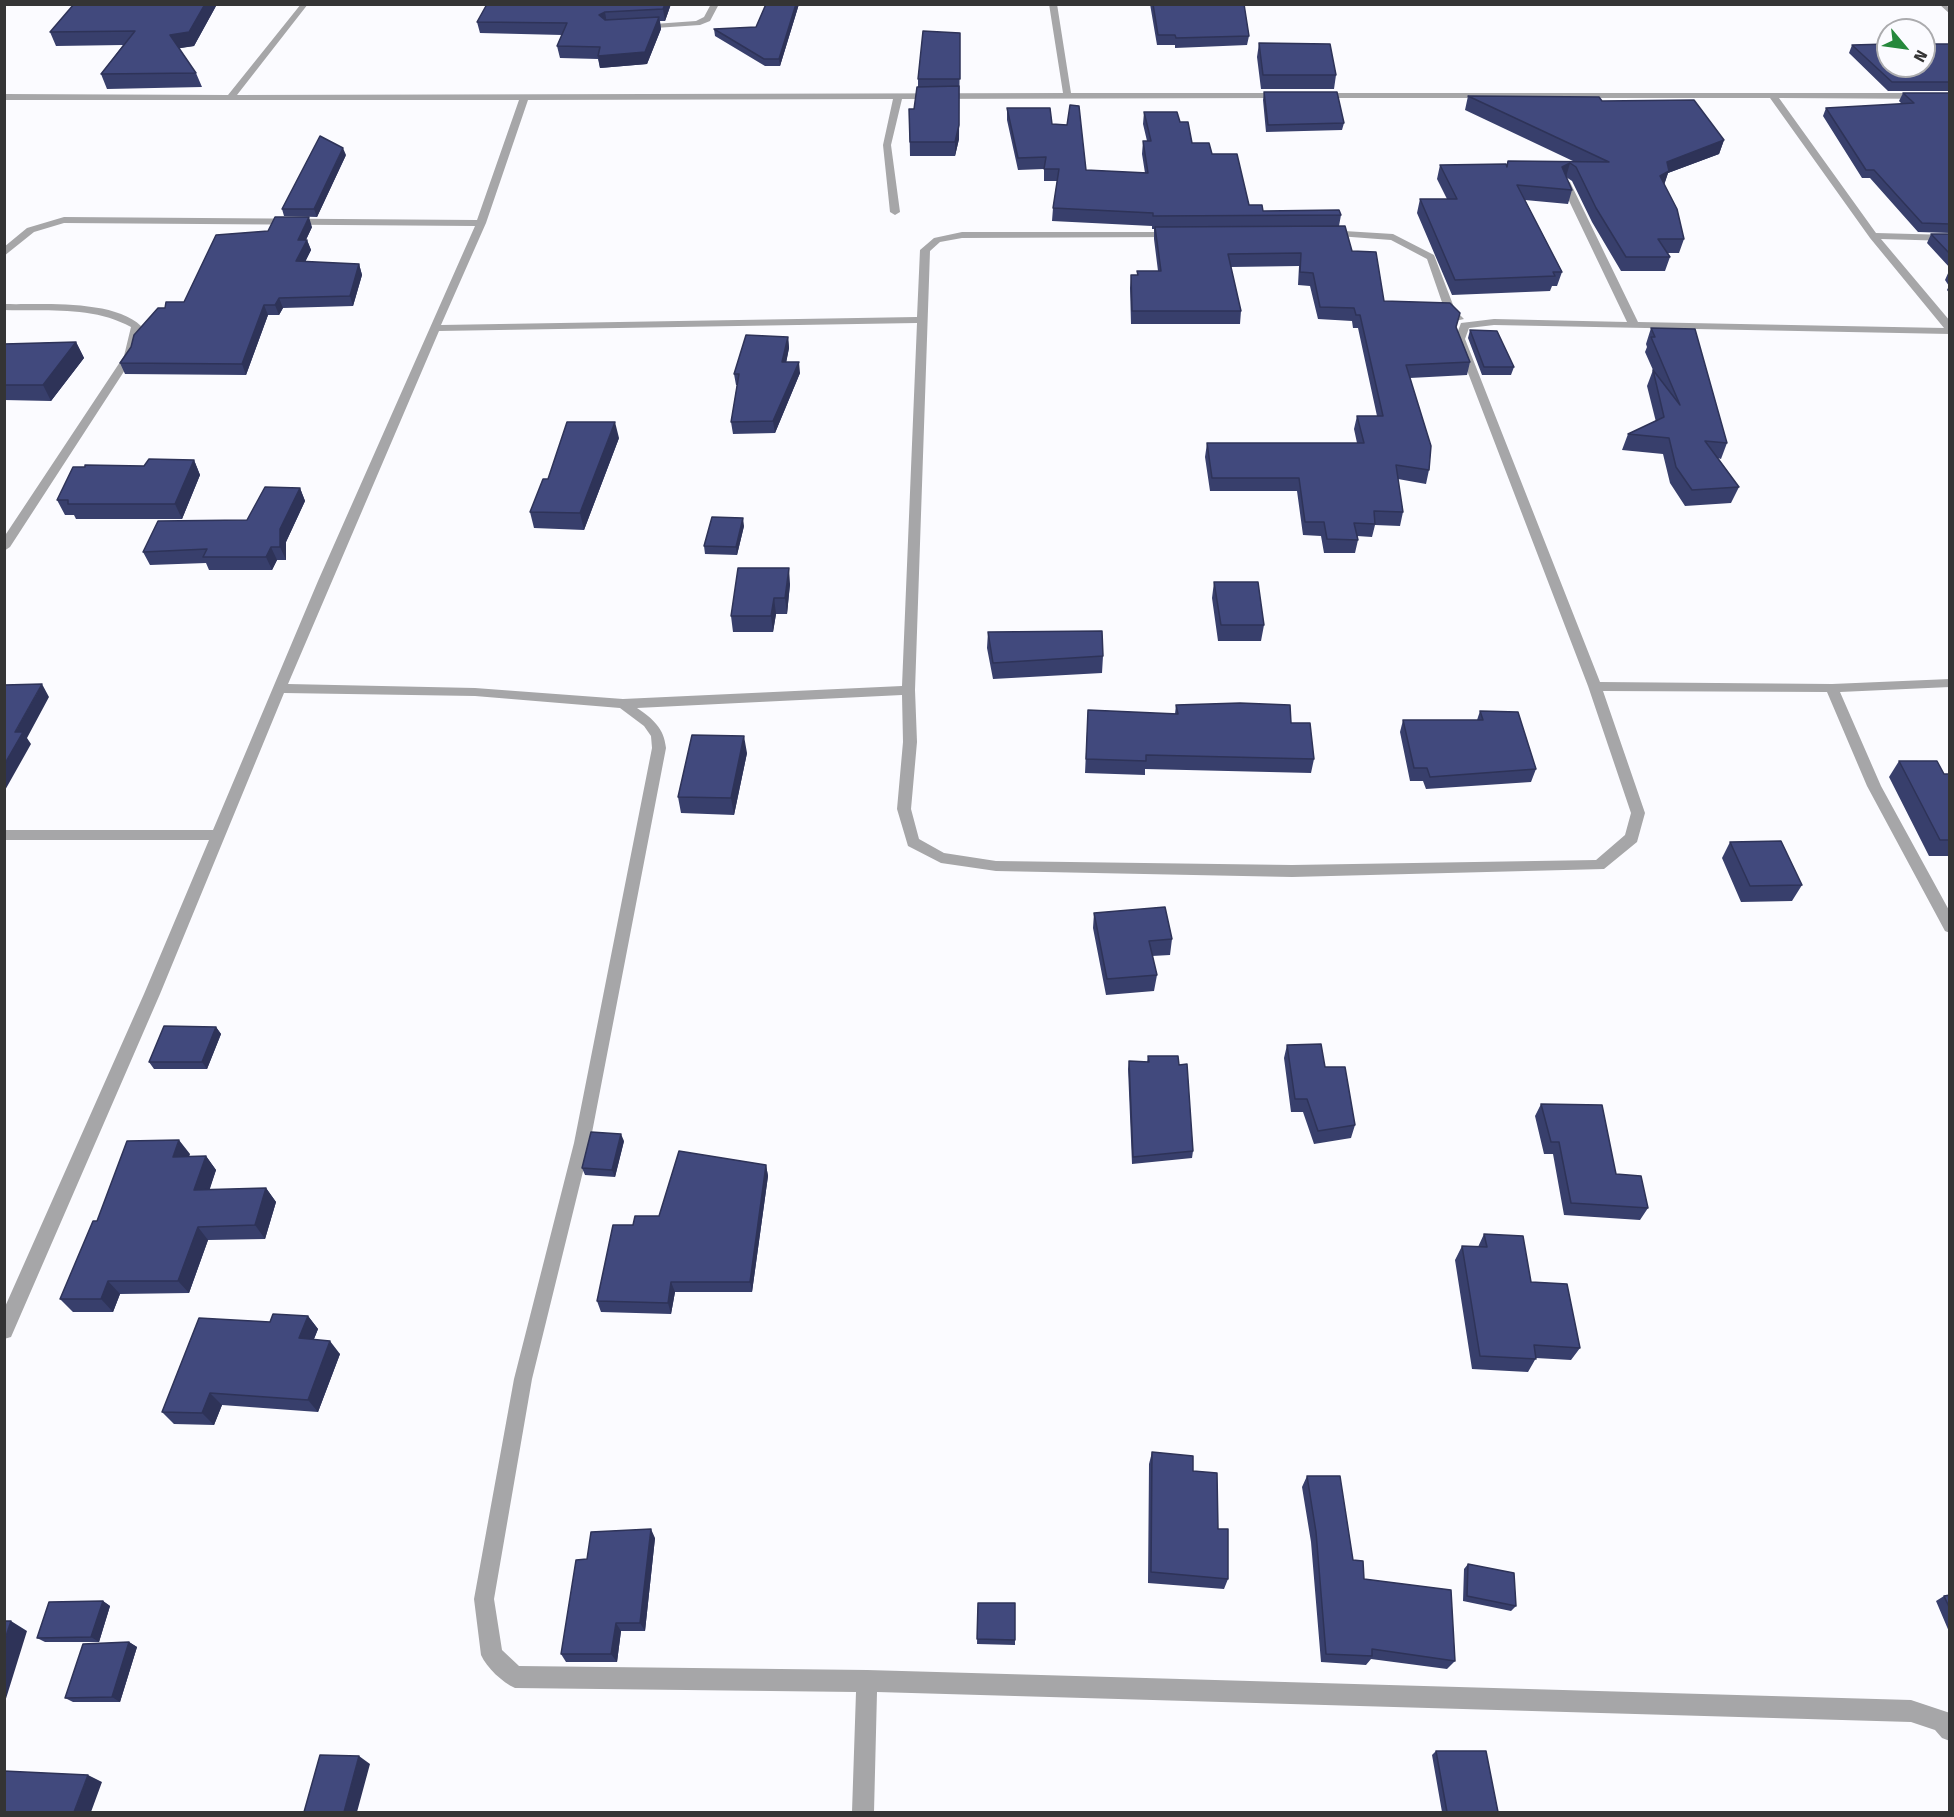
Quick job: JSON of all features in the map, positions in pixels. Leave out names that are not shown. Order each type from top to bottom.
[{"type":"street","points":[[230,98],[305,4]]},
{"type":"street","points":[[630,27],[697,24],[707,19],[714,4]]},
{"type":"street","points":[[1053,4],[1067,94]]},
{"type":"street","points":[[1942,4],[1950,12]]},
{"type":"street","points":[[4,97],[524,98],[1067,94],[1295,95]]},
{"type":"street","points":[[1306,95],[1950,96]]},
{"type":"street","points":[[895,212],[887,145],[898,96]]},
{"type":"street","points":[[1773,96],[1874,236],[1950,330]]},
{"type":"street","points":[[4,1331],[481,223],[524,98]]},
{"type":"street","points":[[1565,182],[1634,325]]},
{"type":"street","points":[[4,253],[21,234],[30,228],[64,220],[481,223]]},
{"type":"street","points":[[1317,233],[1393,237],[1431,257],[1450,311],[1465,325],[1494,322],[1950,330]]},
{"type":"street","points":[[1187,234],[962,235],[937,240],[926,250],[908,690],[910,742],[904,809],[913,842],[941,858],[996,866],[1292,871],[1599,866],[1632,838],[1638,813],[1595,686],[1460,339],[1465,325]]},
{"type":"street","points":[[1874,236],[1950,238]]},
{"type":"street","points":[[4,308],[108,313],[127,319],[136,326],[129,356],[4,547]]},
{"type":"street","points":[[435,328],[923,320]]},
{"type":"street","points":[[1595,686],[1832,688],[1950,684]]},
{"type":"street","points":[[279,688],[475,692],[623,704],[908,690]]},
{"type":"street","points":[[1832,688],[1874,786],[1950,927]]},
{"type":"street","points":[[623,704],[649,723],[658,735],[659,748],[582,1143],[523,1379],[484,1599],[492,1655],[514,1677],[867,1681],[1911,1711],[1942,1721],[1950,1730]]},
{"type":"street","points":[[4,835],[219,835]]},
{"type":"street","points":[[863,1812],[867,1681]]},
{"type":"building","points":[[74,4],[205,4],[189,32],[170,35],[196,73],[101,74],[135,31],[50,32]]},
{"type":"building","points":[[487,4],[665,4],[663,9],[605,12],[599,15],[605,20],[659,17],[645,52],[598,56],[600,47],[557,46],[567,23],[477,22]]},
{"type":"building","points":[[766,4],[796,4],[779,59],[764,59],[714,29],[756,27]]},
{"type":"building","points":[[1153,4],[1244,4],[1249,36],[1176,38],[1175,35],[1158,35]]},
{"type":"building","points":[[923,31],[960,33],[960,79],[918,79]]},
{"type":"building","points":[[1259,43],[1330,44],[1336,75],[1263,75]]},
{"type":"building","points":[[1876,44],[1876,67],[1852,45]]},
{"type":"building","points":[[1936,44],[1950,44],[1950,82],[1892,82],[1888,78],[1936,78]]},
{"type":"building","points":[[959,86],[959,125],[955,142],[910,142],[909,109],[914,109],[917,87]]},
{"type":"building","points":[[1264,92],[1337,92],[1344,123],[1268,125]]},
{"type":"building","points":[[1903,93],[1950,93],[1950,224],[1922,223],[1874,170],[1866,170],[1826,108],[1914,103]]},
{"type":"building","points":[[1468,96],[1599,97],[1602,101],[1694,100],[1724,140],[1667,162],[1669,171],[1660,176],[1677,209],[1684,239],[1658,239],[1670,257],[1626,257],[1596,208],[1576,167],[1570,163],[1562,167],[1572,190],[1517,185],[1562,272],[1553,272],[1555,276],[1455,280],[1420,199],[1457,199],[1440,165],[1506,164],[1507,167],[1508,161],[1609,162]]},
{"type":"building","points":[[1070,105],[1079,106],[1086,170],[1148,173],[1143,141],[1151,141],[1144,112],[1177,112],[1180,122],[1188,122],[1192,143],[1209,143],[1212,154],[1237,154],[1249,205],[1262,205],[1263,211],[1339,210],[1341,215],[1153,216],[1153,213],[1053,208],[1059,169],[1044,169],[1046,157],[1018,158],[1007,108],[1050,108],[1052,124],[1067,125]]},
{"type":"building","points":[[320,136],[343,148],[314,209],[282,209]]},
{"type":"building","points":[[275,217],[309,217],[298,240],[307,240],[296,261],[359,264],[350,296],[279,298],[275,305],[264,305],[242,364],[120,363],[131,347],[134,335],[158,308],[165,308],[166,302],[184,302],[216,235],[268,231]]},
{"type":"building","points":[[1345,226],[1352,251],[1376,252],[1384,301],[1450,303],[1460,313],[1456,327],[1470,362],[1406,365],[1431,446],[1429,470],[1396,465],[1403,512],[1374,511],[1375,524],[1354,523],[1358,540],[1327,539],[1324,522],[1305,522],[1299,478],[1212,478],[1207,443],[1364,443],[1357,416],[1383,416],[1360,315],[1356,315],[1354,308],[1320,307],[1313,273],[1300,272],[1301,253],[1228,254],[1241,311],[1132,311],[1131,275],[1138,275],[1137,271],[1161,271],[1155,227]]},
{"type":"building","points":[[1931,234],[1950,234],[1950,254]]},
{"type":"building","points":[[1651,328],[1695,329],[1727,443],[1705,441],[1739,487],[1692,490],[1676,467],[1669,438],[1628,434],[1664,417],[1653,370],[1680,405],[1651,337],[1655,337]]},
{"type":"building","points":[[1470,330],[1497,331],[1514,367],[1484,367]]},
{"type":"building","points":[[746,335],[788,337],[782,362],[799,362],[773,421],[731,422],[739,374],[734,374]]},
{"type":"building","points":[[76,342],[43,385],[4,385],[4,344]]},
{"type":"building","points":[[567,422],[615,422],[580,513],[530,512],[543,479],[548,479]]},
{"type":"building","points":[[149,459],[194,460],[175,504],[68,504],[68,500],[57,500],[73,467],[85,467],[85,465],[144,466]]},
{"type":"building","points":[[265,487],[300,488],[280,529],[280,547],[271,547],[266,557],[203,557],[207,549],[143,552],[158,521],[247,520]]},
{"type":"building","points":[[712,517],[743,518],[736,547],[704,546]]},
{"type":"building","points":[[738,568],[789,568],[785,598],[774,598],[771,616],[731,616]]},
{"type":"building","points":[[1214,582],[1258,582],[1264,625],[1221,625]]},
{"type":"building","points":[[1102,631],[1103,656],[993,663],[988,632]]},
{"type":"building","points":[[42,684],[15,732],[23,732],[4,765],[4,685]]},
{"type":"building","points":[[1240,703],[1290,705],[1291,723],[1310,723],[1314,759],[1146,755],[1146,761],[1086,759],[1088,710],[1178,714],[1176,705]]},
{"type":"building","points":[[1480,711],[1518,712],[1536,769],[1430,777],[1427,768],[1414,768],[1403,720],[1483,720]]},
{"type":"building","points":[[692,735],[744,736],[731,798],[678,797]]},
{"type":"building","points":[[1899,761],[1937,761],[1944,774],[1950,774],[1950,840],[1940,840]]},
{"type":"building","points":[[1781,841],[1802,885],[1750,886],[1730,842]]},
{"type":"building","points":[[1165,907],[1172,939],[1149,941],[1157,975],[1107,979],[1094,913]]},
{"type":"building","points":[[164,1026],[216,1027],[202,1062],[149,1062]]},
{"type":"building","points":[[1321,1044],[1325,1067],[1345,1067],[1355,1125],[1318,1131],[1307,1099],[1295,1099],[1287,1045]]},
{"type":"building","points":[[1148,1056],[1178,1056],[1179,1065],[1187,1064],[1193,1151],[1133,1157],[1129,1061],[1149,1062]]},
{"type":"building","points":[[1541,1104],[1602,1105],[1616,1174],[1641,1176],[1648,1208],[1571,1203],[1559,1142],[1551,1142]]},
{"type":"building","points":[[591,1132],[621,1134],[612,1170],[582,1168]]},
{"type":"building","points":[[179,1140],[173,1157],[206,1156],[194,1190],[266,1188],[255,1225],[198,1227],[178,1281],[108,1281],[101,1299],[60,1299],[93,1221],[97,1221],[127,1141]]},
{"type":"building","points":[[679,1151],[766,1165],[750,1282],[671,1282],[668,1303],[597,1301],[613,1225],[633,1225],[635,1216],[659,1216]]},
{"type":"building","points":[[1484,1234],[1523,1236],[1531,1282],[1567,1284],[1580,1348],[1534,1345],[1536,1359],[1480,1356],[1462,1246],[1487,1247]]},
{"type":"building","points":[[273,1314],[308,1316],[299,1338],[330,1341],[308,1400],[210,1393],[202,1413],[162,1412],[199,1318],[270,1322]]},
{"type":"building","points":[[1152,1452],[1193,1456],[1193,1471],[1217,1473],[1218,1529],[1228,1529],[1228,1579],[1151,1572]]},
{"type":"building","points":[[1307,1476],[1340,1476],[1353,1560],[1363,1561],[1364,1579],[1451,1590],[1455,1661],[1372,1649],[1372,1656],[1326,1654],[1316,1532]]},
{"type":"building","points":[[651,1529],[640,1623],[616,1623],[611,1654],[561,1654],[576,1560],[587,1559],[591,1532]]},
{"type":"building","points":[[1468,1564],[1514,1573],[1516,1606],[1467,1596]]},
{"type":"building","points":[[1950,1595],[1950,1609],[1944,1596]]},
{"type":"building","points":[[103,1601],[91,1637],[37,1638],[49,1602]]},
{"type":"building","points":[[978,1603],[1015,1603],[1015,1640],[977,1639]]},
{"type":"building","points":[[4,1621],[11,1621],[4,1642]]},
{"type":"building","points":[[129,1642],[112,1697],[65,1698],[83,1644]]},
{"type":"building","points":[[1436,1751],[1486,1751],[1498,1812],[1447,1812]]},
{"type":"building","points":[[320,1755],[359,1756],[344,1812],[304,1812]]},
{"type":"building","points":[[4,1771],[88,1775],[74,1812],[4,1812]]}]
